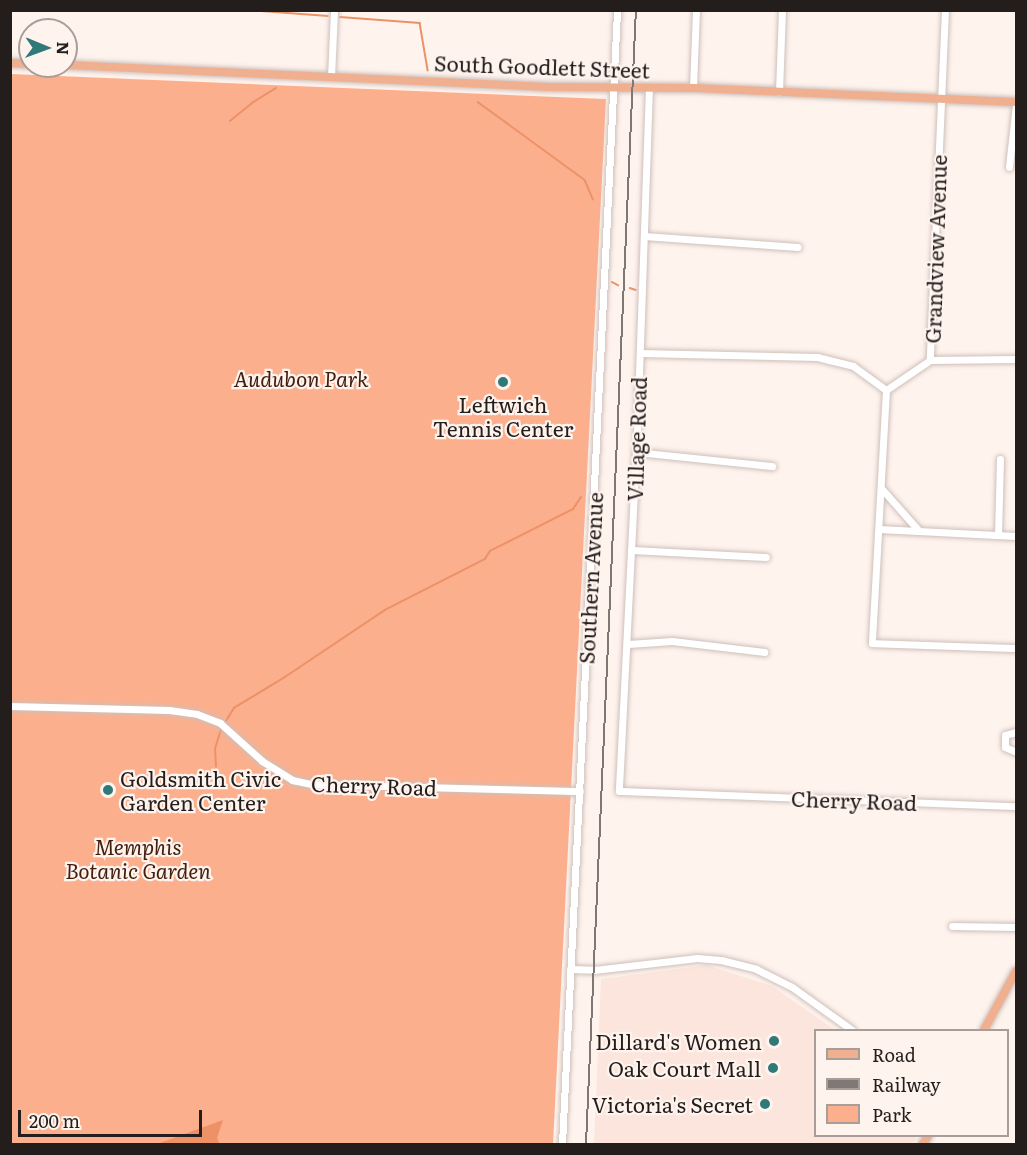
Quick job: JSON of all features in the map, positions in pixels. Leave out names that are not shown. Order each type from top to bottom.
[{"type":"main road","name":"South Goodlett Street","points":[[78,66],[550,87],[693,88],[941,98],[1017,104]]},
{"type":"main road","points":[[985,1029],[1017,971]]},
{"type":"street","points":[[331,77],[334,10]]},
{"type":"street","name":"Southern Avenue","points":[[562,1144],[616,10]]},
{"type":"street","points":[[693,88],[696,10]]},
{"type":"street","points":[[779,92],[782,10]]},
{"type":"street","name":"Grandview Avenue","points":[[886,390],[930,360],[945,10]]},
{"type":"street","name":"Village Road","points":[[619,791],[636,452],[649,87]]},
{"type":"street","points":[[1009,166],[1017,104]]},
{"type":"street","points":[[644,236],[798,247]]},
{"type":"street","points":[[640,353],[817,357],[853,366],[886,390],[872,643],[1017,648]]},
{"type":"street","points":[[930,360],[1017,359]]},
{"type":"street","points":[[636,452],[772,466]]},
{"type":"street","points":[[998,535],[1000,459]]},
{"type":"street","points":[[881,488],[919,531]]},
{"type":"street","points":[[879,529],[1017,536]]},
{"type":"street","points":[[631,550],[766,557]]},
{"type":"street","points":[[627,644],[672,641],[764,652]]},
{"type":"street","name":"Cherry Road","points":[[10,706],[169,710],[197,714],[220,723],[262,761],[292,780],[311,784],[580,791]]},
{"type":"street","points":[[1017,732],[1005,735],[1005,747],[1017,752]]},
{"type":"street","name":"Cherry Road","points":[[619,791],[1017,807]]},
{"type":"street","points":[[952,926],[1017,927]]},
{"type":"street","points":[[570,969],[594,970],[697,958],[721,960],[756,969],[792,987],[851,1029]]},
{"type":"shaded area","points":[[707,965],[772,986],[834,1029],[814,1029],[814,1137],[916,1137],[913,1144],[594,1144],[601,979]]},
{"type":"shaded area","points":[[223,1120],[217,1138],[220,1144],[157,1144]]},
{"type":"green space","name":"Audubon Park","points":[[11,74],[18,74],[18,78],[78,77],[606,99],[553,1144],[11,1144]]},
{"type":"waterway","points":[[247,10],[328,16]]},
{"type":"waterway","points":[[340,17],[420,23],[428,70]]},
{"type":"waterway","points":[[230,121],[252,103],[276,88]]},
{"type":"waterway","points":[[478,102],[585,180],[593,199]]},
{"type":"waterway","points":[[612,282],[618,285]]},
{"type":"waterway","points":[[630,288],[636,290]]},
{"type":"waterway","points":[[226,721],[234,708],[385,610],[485,559],[490,551],[573,509],[581,497]]},
{"type":"waterway","points":[[216,767],[215,749],[221,729]]},
{"type":"railway","points":[[586,1144],[636,10]]},
{"type":"place","name":"Leftwich Tennis Center","points":[[503,382]]},
{"type":"place","name":"Goldsmith Civic Garden Center","points":[[108,790]]},
{"type":"place","name":"Dillard's Women","points":[[774,1041]]},
{"type":"place","name":"Oak Court Mall","points":[[773,1068]]},
{"type":"place","name":"Victoria's Secret","points":[[765,1104]]},
{"type":"park label","name":"Memphis Botanic Garden","points":[[138,858]]}]
